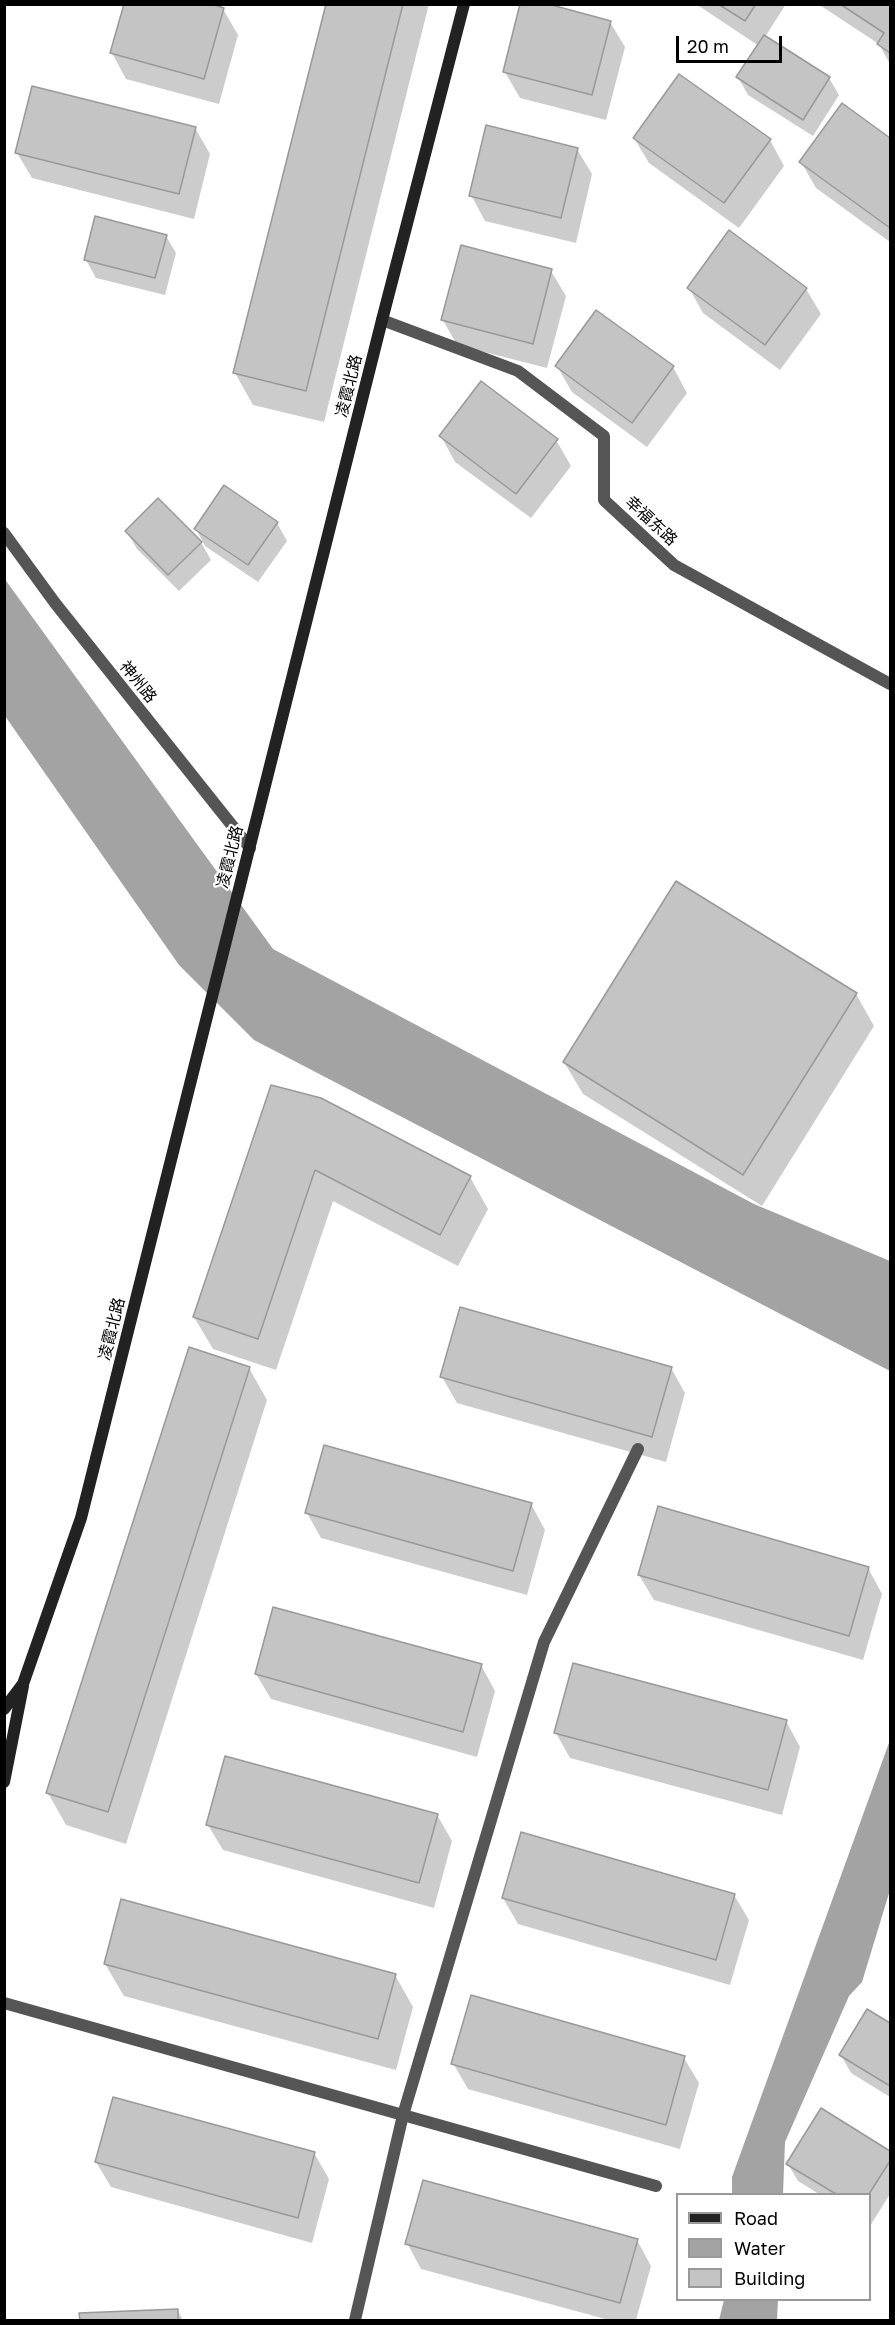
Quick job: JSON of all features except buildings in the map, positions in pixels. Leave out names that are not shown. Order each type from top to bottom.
[{"type":"street","name":"凌霞北路","points":[[4,1708],[23,1684],[81,1518],[382,320],[464,4]]},
{"type":"street","name":"幸福东路","points":[[382,320],[518,371],[604,436],[604,500],[674,565],[891,684]]},
{"type":"street","name":"神州路","points":[[4,533],[55,603],[250,848]]},
{"type":"street","points":[[355,2320],[403,2115],[544,1642],[638,1449]]},
{"type":"street","points":[[4,1782],[23,1684]]},
{"type":"street","points":[[4,2003],[656,2186]]},
{"type":"water","points":[[4,578],[273,949],[754,1204],[890,1261],[890,1371],[254,1040],[179,965],[5,716]]},
{"type":"water","points":[[890,1740],[890,1890],[862,1982],[849,1996],[785,2142],[783,2193],[732,2193],[732,2177]]},
{"type":"water","points":[[724,2301],[778,2301],[777,2320],[719,2320]]}]
